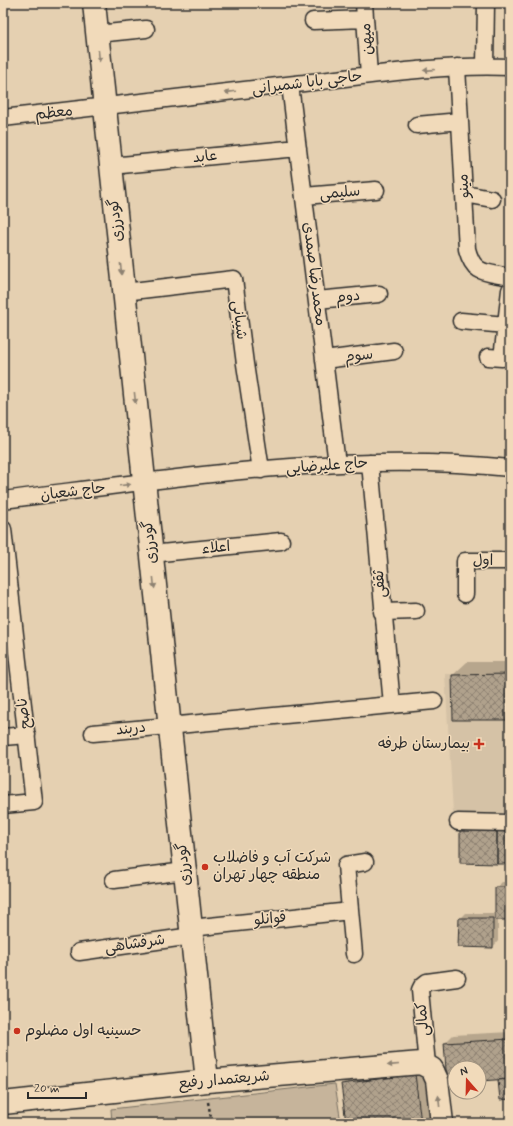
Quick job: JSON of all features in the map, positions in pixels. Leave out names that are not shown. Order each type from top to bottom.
[{"type":"street","name":"گودرزی","points":[[94,3],[207,1081]]},
{"type":"street","name":"میهن","points":[[364,3],[369,75]]},
{"type":"street","points":[[485,66],[486,3]]},
{"type":"street","points":[[313,21],[365,19]]},
{"type":"street","points":[[97,34],[146,29]]},
{"type":"street","name":"حاجی بابا شمیرانی","points":[[104,107],[369,75],[457,67],[510,67]]},
{"type":"street","name":"مینو","points":[[457,67],[467,249],[472,263],[479,270],[510,277]]},
{"type":"street","name":"محمدرضا صمدی","points":[[290,85],[337,464]]},
{"type":"street","name":"معظم","points":[[3,118],[104,107]]},
{"type":"street","points":[[417,125],[460,121]]},
{"type":"street","name":"عابد","points":[[111,166],[298,148]]},
{"type":"street","name":"سلیمی","points":[[304,196],[376,190]]},
{"type":"street","points":[[465,194],[492,199]]},
{"type":"street","name":"شیبانی","points":[[124,292],[234,279],[244,364],[261,470]]},
{"type":"street","points":[[488,357],[502,358],[510,290]]},
{"type":"street","name":"دوم","points":[[317,300],[380,294]]},
{"type":"street","points":[[461,321],[506,325]]},
{"type":"street","name":"سوم","points":[[324,360],[394,351]]},
{"type":"street","name":"حاج علیرضایی","points":[[144,483],[261,470],[337,464],[394,462],[448,463],[510,468]]},
{"type":"street","name":"ثقفی","points":[[370,463],[382,612],[392,705]]},
{"type":"street","name":"حاج شعبان","points":[[3,500],[144,483]]},
{"type":"street","name":"ناصح","points":[[3,529],[8,617],[27,735],[34,802],[3,805]]},
{"type":"street","name":"اعلاء","points":[[151,554],[281,541]]},
{"type":"street","name":"اول","points":[[465,594],[466,561],[510,561]]},
{"type":"street","points":[[382,612],[416,610]]},
{"type":"street","points":[[169,725],[434,701]]},
{"type":"street","name":"دربند","points":[[93,733],[169,725]]},
{"type":"street","points":[[3,737],[27,735]]},
{"type":"street","points":[[458,822],[510,823]]},
{"type":"street","points":[[354,954],[346,865],[366,862]]},
{"type":"street","points":[[114,880],[185,871]]},
{"type":"street","name":"قوانلو","points":[[191,932],[350,911]]},
{"type":"street","name":"شرفشاهی","points":[[79,952],[191,932]]},
{"type":"street","name":"کمالی","points":[[432,1072],[420,990],[427,982],[457,978]]},
{"type":"street","name":"شریعتمدار رفیع","points":[[3,1103],[207,1081],[410,1063],[421,1063],[432,1072]]},
{"type":"street","points":[[432,1072],[442,1123]]},
{"type":"shaded area","name":"بیمارستان طرفه","points":[[445,674],[510,674],[510,813],[453,813]]},
{"type":"shaded area","points":[[335,1084],[341,1123],[112,1123],[111,1109]]},
{"type":"building","points":[[510,674],[510,720],[453,720],[452,675]]},
{"type":"building","points":[[460,826],[497,827],[497,864],[460,863]]},
{"type":"building","points":[[497,827],[510,827],[510,864],[497,864]]},
{"type":"building","points":[[495,887],[510,887],[510,920],[495,920]]},
{"type":"building","points":[[459,918],[493,918],[493,948],[458,947]]},
{"type":"building","points":[[510,1039],[510,1079],[487,1080],[487,1060],[447,1060],[447,1083],[444,1043]]},
{"type":"building","points":[[415,1074],[421,1123],[346,1123],[341,1084]]},
{"type":"building","points":[[510,1079],[510,1099],[500,1100],[498,1080]]},
{"type":"place","name":"بیمارستان طرفه","points":[[479,744]]},
{"type":"place","name":"شرکت آب و فاضلاب منطقه چهار تهران","points":[[205,867]]},
{"type":"place","name":"حسینیه اول مضلوم","points":[[17,1031]]}]
